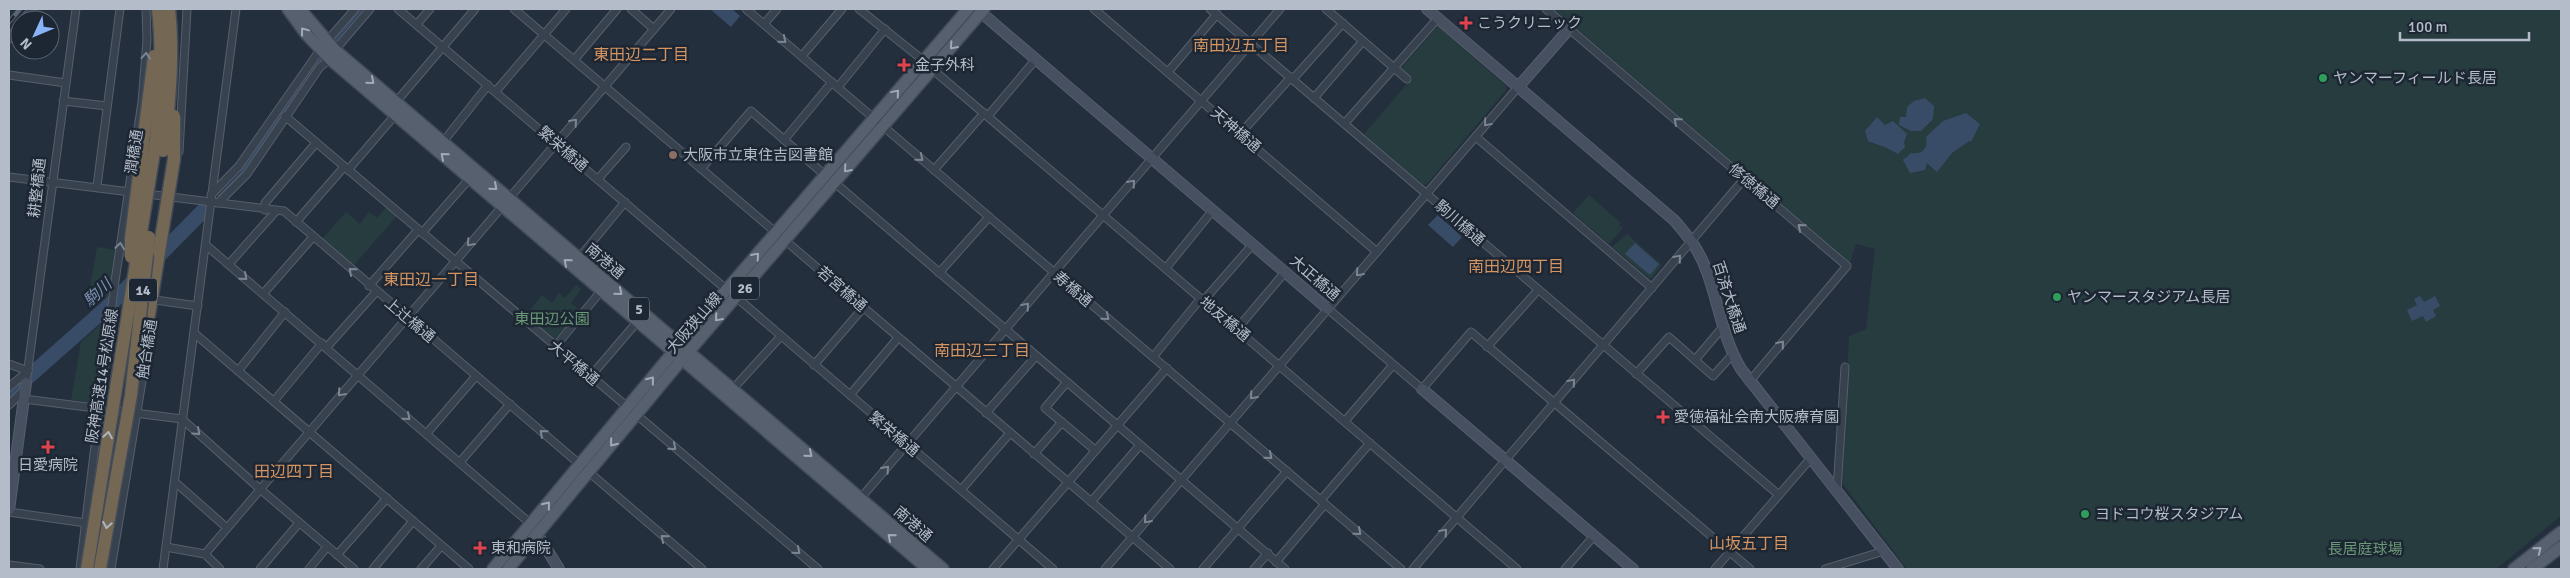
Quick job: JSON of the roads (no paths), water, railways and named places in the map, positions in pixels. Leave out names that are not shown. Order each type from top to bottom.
[{"type":"highway","name":"阪神高速14号松原線","points":[[87,569],[132,294],[131,238],[159,9]]},
{"type":"highway","name":"阪神高速14号松原線","points":[[100,569],[131,395],[147,249],[167,122],[171,29],[169,9]]},
{"type":"highway","points":[[131,395],[146,333],[174,159],[172,65],[177,9]]},
{"type":"main road","name":"南港通","points":[[288,9],[328,50],[396,114],[470,178],[579,258],[682,351],[857,502],[943,569]]},
{"type":"main road","name":"南港通","points":[[300,9],[328,50],[396,102],[443,142],[505,202],[637,322],[682,351],[732,390],[857,502],[928,569]]},
{"type":"main road","name":"大阪狭山線","points":[[493,569],[531,524],[584,469],[732,293],[776,233],[830,179],[878,123],[924,61],[968,9]]},
{"type":"main road","name":"大阪狭山線","points":[[878,123],[932,69],[981,10]]},
{"type":"main road","name":"大阪狭山線","points":[[732,293],[785,241],[830,179]]},
{"type":"main road","name":"大阪狭山線","points":[[508,569],[536,536],[584,469]]},
{"type":"main road","points":[[2514,569],[2561,532]]},
{"type":"main road","points":[[2532,569],[2561,547]]},
{"type":"street","name":"耕整橋通","points":[[26,386],[44,262],[52,181],[76,9]]},
{"type":"street","points":[[97,186],[120,9]]},
{"type":"street","name":"潤橋通","points":[[101,407],[114,294],[142,102],[147,40],[146,9]]},
{"type":"street","name":"触合橋通","points":[[111,569],[182,137],[187,9]]},
{"type":"street","points":[[163,569],[207,246],[211,199],[236,9]]},
{"type":"street","points":[[211,199],[239,166],[328,50],[355,9]]},
{"type":"street","points":[[218,204],[247,174],[320,67],[328,50],[370,9]]},
{"type":"street","name":"繁栄橋通","points":[[398,9],[1053,569]]},
{"type":"street","points":[[417,24],[430,9]]},
{"type":"street","points":[[396,102],[475,9]]},
{"type":"street","name":"若宮橋通","points":[[514,9],[1170,569]]},
{"type":"street","points":[[496,91],[566,9]]},
{"type":"street","points":[[574,60],[616,9]]},
{"type":"street","points":[[631,9],[654,29]]},
{"type":"street","points":[[205,554],[671,9]]},
{"type":"street","name":"寿橋通","points":[[746,9],[1401,569]]},
{"type":"street","points":[[764,24],[777,9]]},
{"type":"street","points":[[802,56],[842,9]]},
{"type":"street","points":[[859,9],[924,61]]},
{"type":"street","name":"天神橋通","points":[[1094,9],[1377,252]]},
{"type":"street","name":"駒川橋通","points":[[1210,9],[1779,495]]},
{"type":"street","points":[[857,502],[1055,274],[1153,159],[1200,100],[1280,9]]},
{"type":"street","points":[[1326,9],[1407,79]]},
{"type":"street","name":"百済大橋通","points":[[1427,9],[1674,220],[1692,241],[1707,271],[1722,328],[1732,354],[1750,382],[1898,569]]},
{"type":"street","name":"修徳橋通","points":[[1546,9],[1847,266],[1750,382]]},
{"type":"street","name":"大正橋通","points":[[981,10],[1633,569]]},
{"type":"street","points":[[1168,72],[1217,14]]},
{"type":"street","points":[[1344,124],[1438,18]]},
{"type":"street","points":[[1240,134],[1343,24]]},
{"type":"street","points":[[1105,569],[1569,29]]},
{"type":"street","points":[[784,140],[885,30]]},
{"type":"street","points":[[1314,98],[1363,41]]},
{"type":"street","points":[[934,170],[1036,59]]},
{"type":"street","name":"地友橋通","points":[[932,69],[1517,569]]},
{"type":"street","points":[[9,75],[66,83]]},
{"type":"street","points":[[443,142],[488,85]]},
{"type":"street","points":[[63,101],[108,106]]},
{"type":"street","points":[[701,170],[751,111],[1285,569]]},
{"type":"street","points":[[296,222],[396,114]]},
{"type":"street","name":"大平橋通","points":[[285,116],[818,569]]},
{"type":"street","points":[[1476,137],[1652,288]]},
{"type":"street","points":[[265,210],[265,203],[316,143]]},
{"type":"street","points":[[598,179],[626,148]]},
{"type":"street","points":[[9,177],[97,186],[172,198],[211,199],[218,204],[276,210]]},
{"type":"street","points":[[369,286],[470,178]]},
{"type":"street","points":[[1413,569],[1744,179]]},
{"type":"street","points":[[579,258],[626,202]]},
{"type":"street","points":[[230,264],[276,210]]},
{"type":"street","name":"上辻橋通","points":[[276,210],[284,211],[406,318],[510,404],[702,569]]},
{"type":"street","points":[[1166,268],[1214,210]]},
{"type":"street","points":[[939,273],[989,217]]},
{"type":"street","points":[[263,294],[313,237]]},
{"type":"street","points":[[1153,357],[1202,299],[1253,244]]},
{"type":"street","points":[[207,246],[531,524],[536,536],[559,569]]},
{"type":"street","points":[[1237,329],[1285,272]]},
{"type":"street","points":[[1487,347],[1538,290]]},
{"type":"street","points":[[555,346],[601,291]]},
{"type":"street","points":[[274,401],[324,345],[376,292]]},
{"type":"street","points":[[155,300],[198,306]]},
{"type":"street","points":[[814,364],[863,308]]},
{"type":"street","points":[[238,371],[286,312]]},
{"type":"street","points":[[590,377],[637,322]]},
{"type":"street","points":[[1695,360],[1722,328]]},
{"type":"street","points":[[1422,389],[1471,332],[1750,569]]},
{"type":"street","points":[[194,333],[469,569]]},
{"type":"street","points":[[732,390],[781,336]]},
{"type":"street","points":[[1636,374],[1669,337],[1713,376],[1732,354]]},
{"type":"street","points":[[850,395],[898,338]]},
{"type":"street","points":[[986,413],[1036,356]]},
{"type":"street","points":[[9,364],[28,371],[9,387]]},
{"type":"street","points":[[1345,421],[1393,364]]},
{"type":"street","points":[[1837,490],[1845,367]]},
{"type":"street","points":[[993,569],[1166,368]]},
{"type":"street","points":[[426,433],[476,376]]},
{"type":"street","points":[[1067,382],[1045,408],[1095,450]]},
{"type":"street","points":[[26,386],[9,511],[86,523]]},
{"type":"street","points":[[9,405],[26,386]]},
{"type":"street","points":[[24,399],[101,407],[182,419],[354,569]]},
{"type":"street","points":[[460,462],[510,404]]},
{"type":"street","points":[[80,569],[101,407]]},
{"type":"street","points":[[1034,454],[1062,422]]},
{"type":"street","points":[[961,490],[1010,433]]},
{"type":"street","points":[[1276,562],[1370,443]]},
{"type":"street","points":[[1091,502],[1140,445]]},
{"type":"street","points":[[1715,569],[1811,458]]},
{"type":"street","points":[[1203,569],[1287,471]]},
{"type":"street","points":[[175,482],[227,528]]},
{"type":"street","points":[[337,555],[387,498]]},
{"type":"street","points":[[373,569],[414,521]]},
{"type":"street","points":[[260,569],[299,523]]},
{"type":"street","points":[[1565,569],[1594,536]]},
{"type":"street","points":[[421,569],[441,546]]},
{"type":"street","points":[[166,547],[205,554],[220,569]]},
{"type":"street","points":[[309,569],[327,547]]},
{"type":"street","points":[[1825,569],[1884,551]]},
{"type":"street","points":[[1254,569],[1268,554]]},
{"type":"street","points":[[9,565],[40,569]]},
{"type":"water","points":[[710,9],[732,9],[740,16],[731,27]]},
{"type":"water","points":[[1925,98],[1934,106],[1933,119],[1921,131],[1911,131],[1899,125],[1900,117],[1906,117],[1907,107],[1914,101]]},
{"type":"water","points":[[1966,113],[1980,124],[1971,142],[1969,141],[1952,153],[1937,172],[1927,163],[1925,170],[1910,173],[1903,160],[1911,153],[1918,153],[1924,150],[1927,141],[1926,137],[1943,121]]},
{"type":"water","points":[[1877,117],[1885,125],[1893,121],[1907,134],[1904,142],[1905,147],[1898,154],[1868,141],[1865,131]]},
{"type":"water","points":[[1438,215],[1462,237],[1453,247],[1428,225]]},
{"type":"water","points":[[1635,243],[1659,264],[1650,275],[1625,254]]},
{"type":"water","points":[[2420,296],[2424,302],[2435,296],[2440,306],[2433,310],[2436,316],[2426,322],[2423,316],[2412,321],[2407,310],[2417,305],[2414,299]]},
{"type":"waterway","name":"駒川","points":[[334,42],[362,9]]},
{"type":"waterway","name":"駒川","points":[[219,196],[241,173],[323,56]]},
{"type":"waterway","name":"駒川","points":[[9,394],[113,302],[203,211]]},
{"type":"railway","points":[[9,22],[20,9]]},
{"type":"place","name":"こうクリニック","points":[[1466,23]]},
{"type":"place","name":"金子外科","points":[[904,65]]},
{"type":"place","name":"ヤンマーフィールド長居","points":[[2323,78]]},
{"type":"place","name":"大阪市立東住吉図書館","points":[[673,155]]},
{"type":"place","name":"ヤンマースタジアム長居","points":[[2057,297]]},
{"type":"place","name":"愛徳福祉会南大阪療育園","points":[[1663,417]]},
{"type":"place","name":"日愛病院","points":[[48,447]]},
{"type":"place","name":"ヨドコウ桜スタジアム","points":[[2085,514]]},
{"type":"place","name":"東和病院","points":[[480,548]]},
{"type":"district","name":"南田辺五丁目","points":[[1241,45]]},
{"type":"district","name":"東田辺二丁目","points":[[641,54]]},
{"type":"district","name":"南田辺四丁目","points":[[1516,266]]},
{"type":"district","name":"東田辺一丁目","points":[[431,279]]},
{"type":"district","name":"南田辺三丁目","points":[[982,350]]},
{"type":"district","name":"田辺四丁目","points":[[294,471]]},
{"type":"district","name":"山坂五丁目","points":[[1749,543]]},
{"type":"park label","name":"東田辺公園","points":[[552,319]]},
{"type":"park label","name":"長居庭球場","points":[[2365,549]]}]
